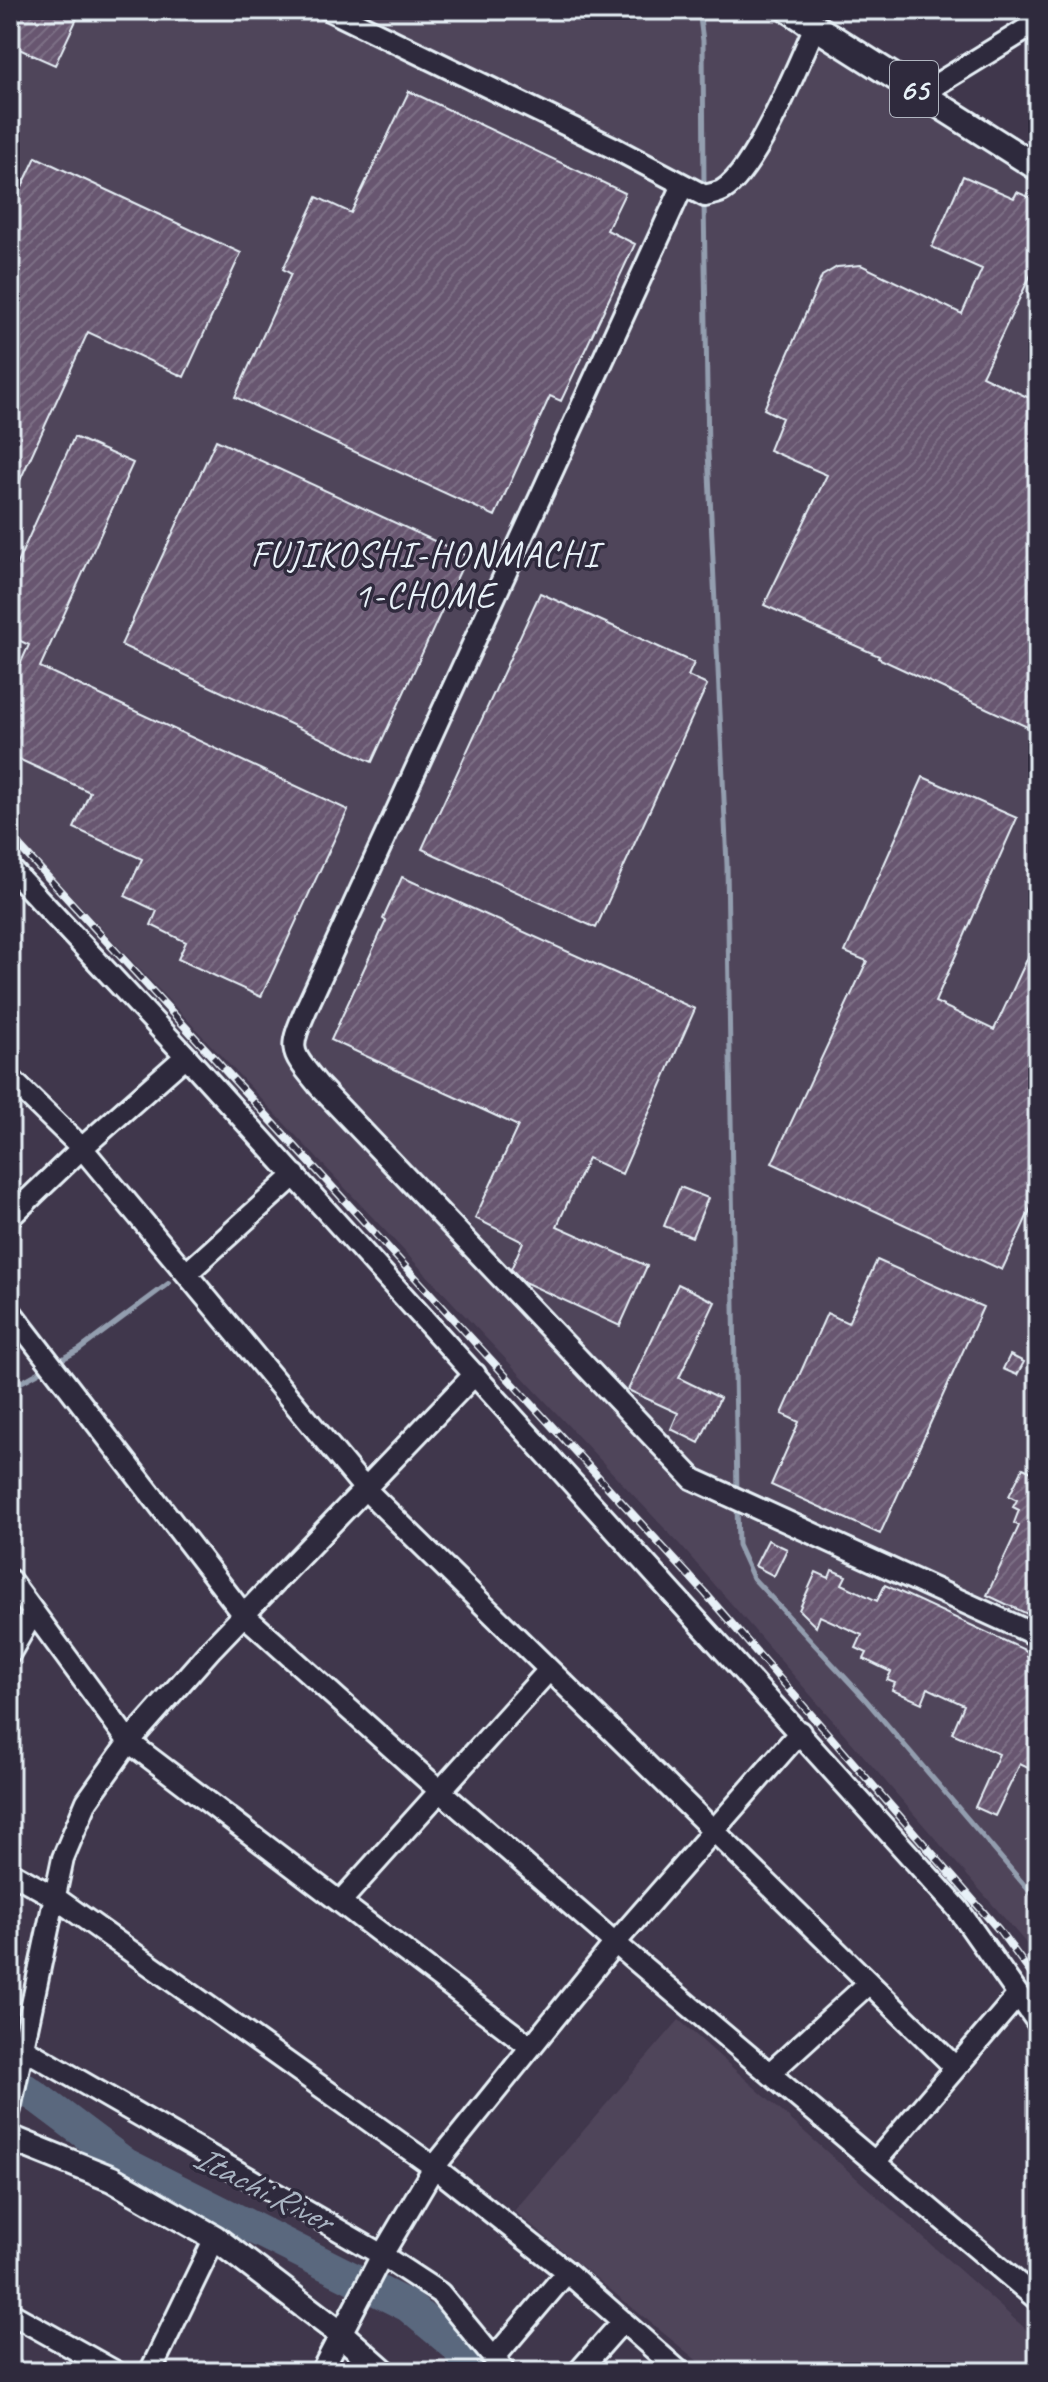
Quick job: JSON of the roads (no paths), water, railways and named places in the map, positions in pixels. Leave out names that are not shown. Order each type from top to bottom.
[{"type":"main road","name":"65","points":[[803,16],[921,94],[1034,159]]},
{"type":"main road","points":[[10,2138],[112,2179],[215,2238],[341,2334],[384,2372]]},
{"type":"street","points":[[329,10],[614,148],[705,196],[724,190],[747,165],[787,89],[803,16]]},
{"type":"street","points":[[921,94],[1038,22]]},
{"type":"street","points":[[683,185],[307,1007],[293,1039],[297,1058],[319,1086],[693,1479],[1038,1636]]},
{"type":"street","points":[[10,868],[17,887],[186,1056],[958,1909],[1038,2023]]},
{"type":"street","points":[[10,1217],[186,1056]]},
{"type":"street","points":[[10,1078],[82,1148],[365,1489],[955,2067]]},
{"type":"street","points":[[187,1273],[295,1175]]},
{"type":"street","points":[[10,1311],[244,1615],[615,1943],[1038,2300]]},
{"type":"street","points":[[10,2109],[18,2048],[53,1896],[63,1858],[87,1801],[129,1742],[244,1615],[475,1374]]},
{"type":"street","points":[[10,1580],[129,1742],[531,2047]]},
{"type":"street","points":[[10,1653],[33,1613]]},
{"type":"street","points":[[340,1902],[549,1670]]},
{"type":"street","points":[[321,2372],[377,2263],[434,2167],[615,1943],[800,1732]]},
{"type":"street","points":[[10,1872],[53,1896],[434,2167],[567,2272],[623,2321],[658,2365],[680,2372]]},
{"type":"street","points":[[770,2073],[869,1983]]},
{"type":"street","points":[[875,2162],[1018,1995]]},
{"type":"street","points":[[18,2048],[377,2263],[440,2293],[499,2365],[567,2272]]},
{"type":"street","points":[[150,2372],[215,2238]]},
{"type":"street","points":[[10,2313],[92,2366],[116,2372]]},
{"type":"street","points":[[578,2372],[623,2321]]},
{"type":"waterway","points":[[699,10],[703,41],[704,188]]},
{"type":"waterway","points":[[704,202],[708,451],[727,865],[737,1495]]},
{"type":"waterway","points":[[55,1363],[79,1350],[169,1283]]},
{"type":"waterway","points":[[10,1392],[47,1368]]},
{"type":"waterway","points":[[737,1505],[738,1545],[753,1578],[865,1699],[1038,1901]]},
{"type":"waterway","name":"Itachi River","points":[[10,2079],[126,2164],[408,2306],[456,2346],[473,2372]]},
{"type":"railway","points":[[10,836],[705,1593],[999,1930],[1038,1983]]},
{"type":"district","name":"FUJIKOSHI-HONMACHI 1-CHOME","points":[[425,574]]}]
